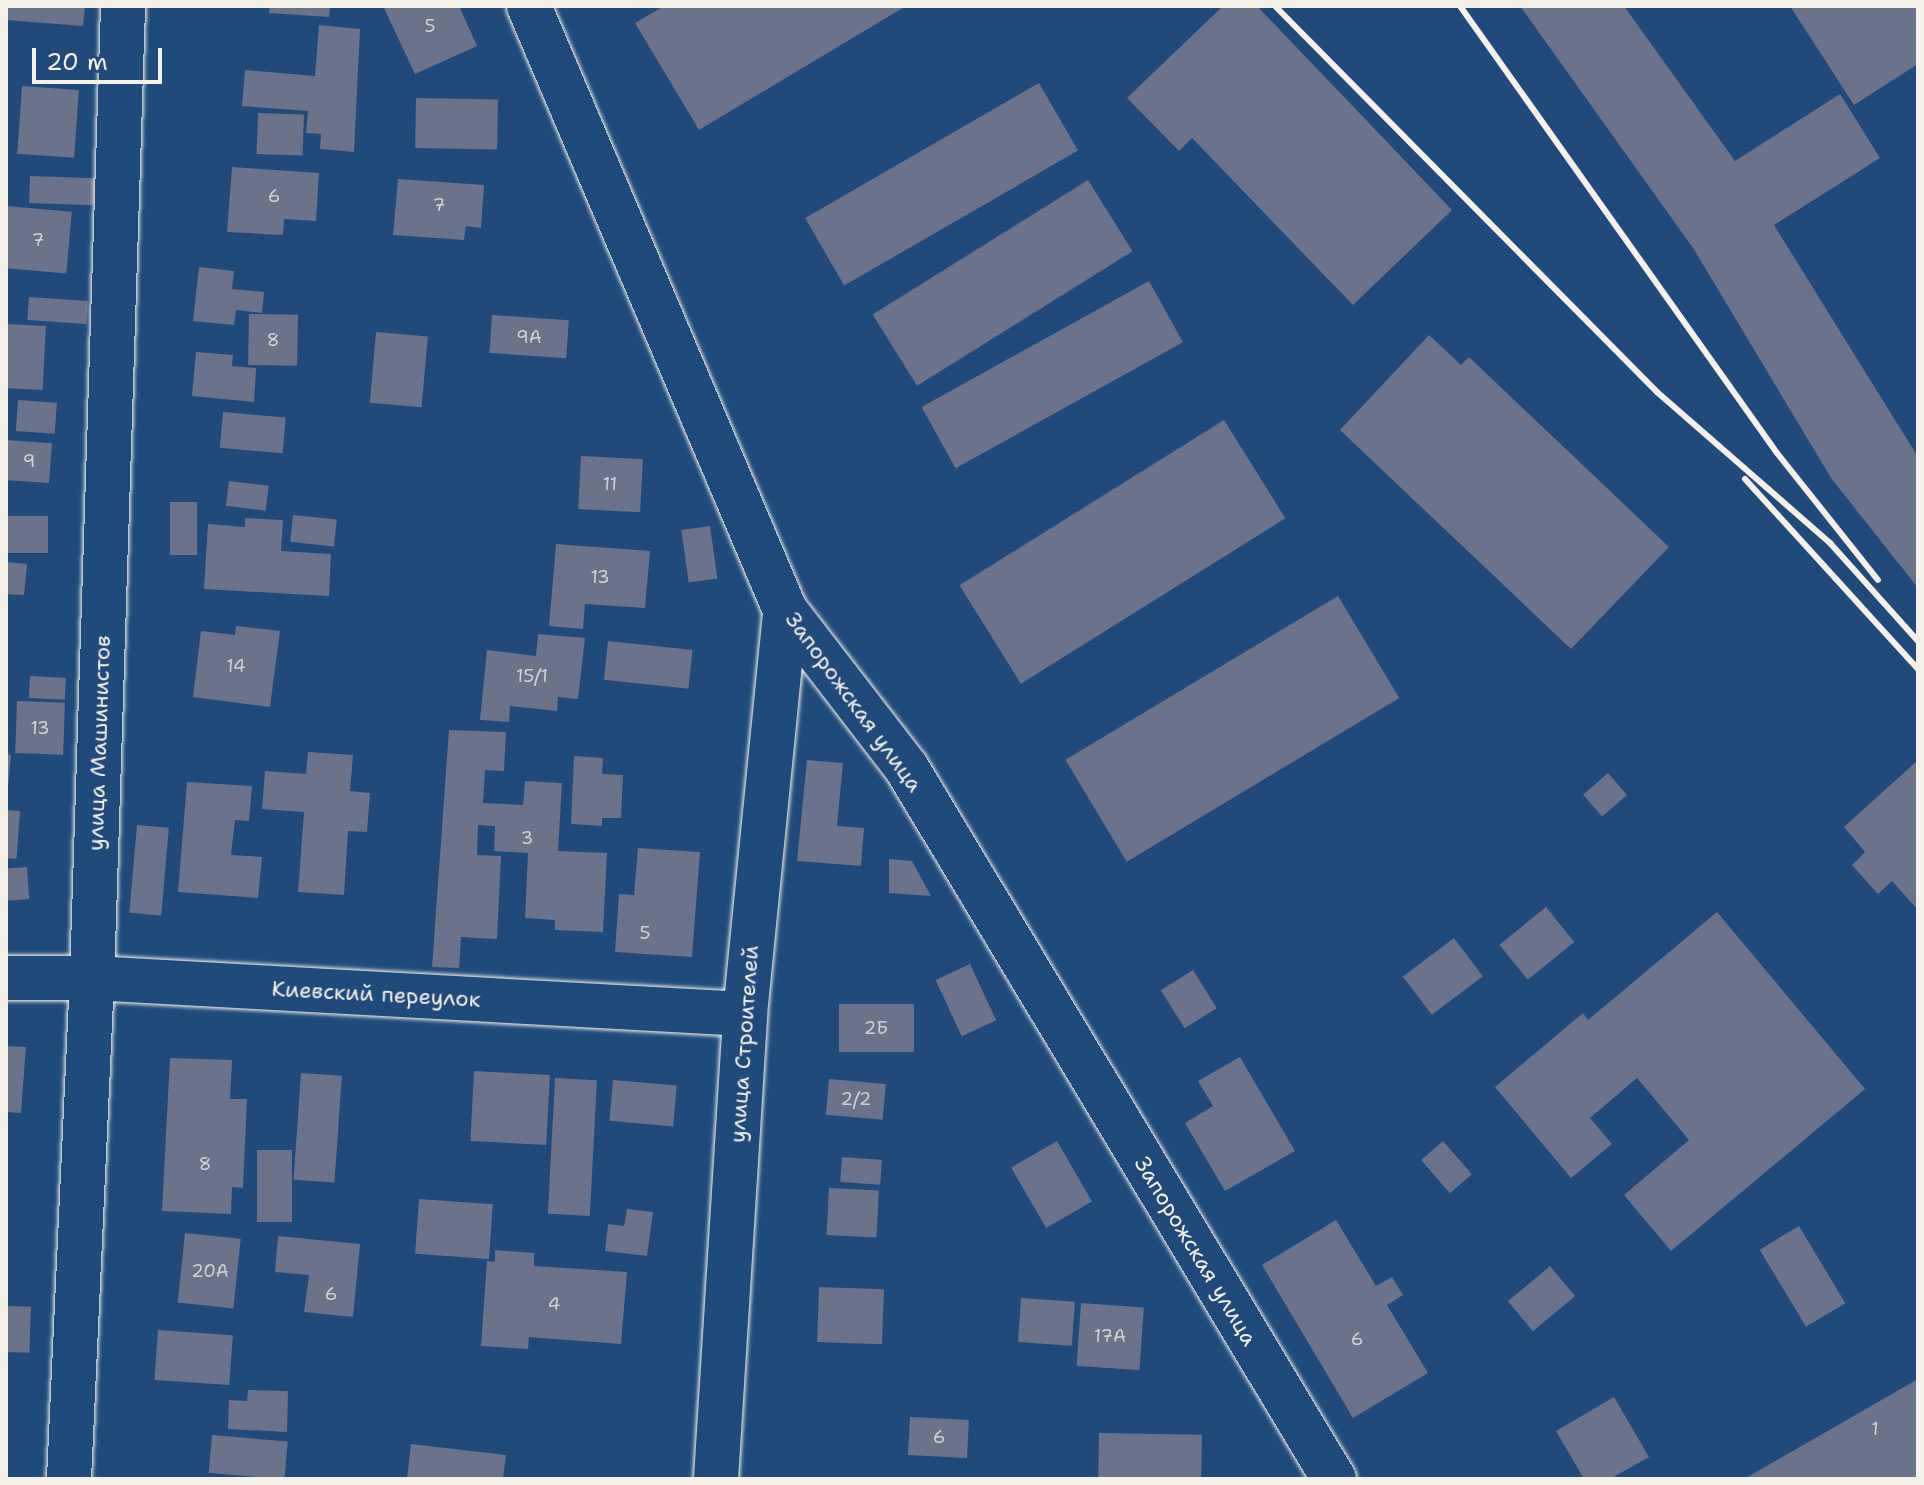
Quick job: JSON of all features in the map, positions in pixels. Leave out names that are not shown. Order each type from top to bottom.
[{"type":"street","name":"улица Машинистов","points":[[69,1479],[92,978],[123,6]]},
{"type":"street","name":"Запорожская улица","points":[[529,6],[785,610],[906,767],[1334,1479]]},
{"type":"street","name":"улица Строителей","points":[[716,1479],[745,1014],[785,610]]},
{"type":"street","name":"Киевский переулок","points":[[6,978],[92,978],[745,1014]]},
{"type":"building","points":[[6,6],[85,6],[83,26],[6,20]]},
{"type":"building","points":[[270,6],[330,6],[329,17],[269,13]]},
{"type":"building","points":[[383,6],[459,6],[477,46],[415,74]]},
{"type":"building","points":[[664,6],[906,6],[699,130],[635,23]]},
{"type":"building","points":[[1223,6],[1257,6],[1452,210],[1353,305],[1192,138],[1179,151],[1127,98]]},
{"type":"building","points":[[1520,6],[1624,6],[1735,161],[1840,94],[1880,158],[1774,225],[1918,457],[1918,588],[1831,478],[1693,248]]},
{"type":"building","points":[[1790,6],[1918,6],[1918,64],[1854,105]]},
{"type":"building","points":[[319,25],[360,29],[354,152],[320,149],[321,134],[306,133],[308,111],[242,106],[245,70],[315,76]]},
{"type":"building","points":[[1039,83],[1078,151],[844,286],[805,218]]},
{"type":"building","points":[[22,86],[79,90],[74,158],[17,154]]},
{"type":"building","points":[[416,98],[498,99],[497,149],[415,148]]},
{"type":"building","points":[[258,113],[304,115],[303,156],[257,154]]},
{"type":"building","points":[[232,167],[319,173],[316,221],[284,219],[283,235],[227,232]]},
{"type":"building","points":[[30,176],[95,178],[94,205],[29,203]]},
{"type":"building","points":[[398,179],[484,185],[481,228],[466,226],[464,240],[393,235]]},
{"type":"building","points":[[1088,180],[1133,251],[917,386],[873,315]]},
{"type":"building","points":[[6,206],[72,212],[66,274],[6,268]]},
{"type":"building","points":[[199,267],[234,271],[232,289],[264,292],[262,313],[236,310],[234,325],[193,321]]},
{"type":"building","points":[[1149,281],[1183,342],[956,468],[922,407]]},
{"type":"building","points":[[29,297],[88,301],[86,324],[27,320]]},
{"type":"building","points":[[249,314],[298,315],[297,366],[248,365]]},
{"type":"building","points":[[492,315],[569,320],[566,358],[489,353]]},
{"type":"building","points":[[6,324],[46,326],[43,390],[6,388]]},
{"type":"building","points":[[376,332],[428,337],[422,407],[370,403]]},
{"type":"building","points":[[1429,335],[1461,365],[1469,357],[1669,547],[1571,649],[1340,430]]},
{"type":"building","points":[[196,352],[233,355],[232,366],[256,368],[254,402],[192,396]]},
{"type":"building","points":[[18,400],[57,403],[55,434],[16,431]]},
{"type":"building","points":[[223,412],[286,417],[283,453],[220,448]]},
{"type":"building","points":[[1224,420],[1285,518],[1021,684],[959,585]]},
{"type":"building","points":[[6,440],[52,443],[49,483],[6,480]]},
{"type":"building","points":[[581,456],[643,459],[640,512],[578,509]]},
{"type":"building","points":[[229,481],[269,486],[266,511],[226,506]]},
{"type":"building","points":[[170,502],[197,502],[197,555],[170,555]]},
{"type":"building","points":[[293,515],[337,520],[334,546],[290,542]]},
{"type":"building","points":[[6,516],[48,516],[48,553],[6,553]]},
{"type":"building","points":[[245,518],[283,520],[281,551],[331,554],[329,596],[204,589],[208,524],[245,527]]},
{"type":"building","points":[[710,526],[717,578],[689,583],[681,530]]},
{"type":"building","points":[[556,544],[650,551],[645,608],[585,604],[583,629],[549,626]]},
{"type":"building","points":[[6,562],[27,564],[24,595],[6,594]]},
{"type":"building","points":[[1338,596],[1399,698],[1127,862],[1065,760]]},
{"type":"building","points":[[236,626],[280,631],[270,707],[193,697],[201,631],[235,635]]},
{"type":"building","points":[[538,634],[585,638],[578,699],[558,697],[557,711],[510,706],[509,722],[480,720],[487,650],[536,656]]},
{"type":"building","points":[[608,641],[693,650],[688,689],[604,680]]},
{"type":"building","points":[[30,676],[66,678],[65,700],[29,698]]},
{"type":"building","points":[[17,701],[65,703],[63,755],[15,753]]},
{"type":"building","points":[[449,730],[506,732],[504,771],[485,770],[483,803],[523,805],[525,781],[562,783],[558,851],[607,853],[603,932],[555,930],[555,920],[525,918],[528,853],[494,851],[495,826],[478,825],[477,855],[501,856],[497,939],[461,937],[459,968],[432,967]]},
{"type":"building","points":[[308,752],[353,755],[350,791],[370,793],[367,832],[348,831],[344,895],[298,892],[304,812],[262,809],[265,771],[306,774]]},
{"type":"building","points":[[6,754],[11,755],[8,787],[6,787]]},
{"type":"building","points":[[574,756],[603,758],[602,774],[623,775],[621,818],[602,818],[602,826],[571,824]]},
{"type":"building","points":[[807,760],[843,763],[837,826],[864,828],[861,866],[797,861]]},
{"type":"building","points":[[1918,760],[1918,910],[1892,881],[1878,894],[1852,865],[1865,852],[1844,827]]},
{"type":"building","points":[[1608,773],[1627,795],[1602,817],[1583,795]]},
{"type":"building","points":[[187,782],[252,786],[249,821],[235,820],[231,855],[262,857],[258,898],[178,892]]},
{"type":"building","points":[[6,810],[20,811],[17,859],[6,858]]},
{"type":"building","points":[[137,825],[169,828],[161,915],[129,913]]},
{"type":"building","points":[[638,848],[700,852],[692,957],[615,952],[619,894],[634,895]]},
{"type":"building","points":[[889,859],[912,861],[931,896],[889,893]]},
{"type":"building","points":[[27,867],[29,899],[8,900],[6,868]]},
{"type":"building","points":[[1546,907],[1574,942],[1528,980],[1499,945]]},
{"type":"building","points":[[1717,912],[1865,1089],[1671,1251],[1624,1195],[1689,1140],[1637,1078],[1590,1118],[1612,1144],[1571,1178],[1495,1087],[1583,1013],[1588,1020]]},
{"type":"building","points":[[1454,938],[1483,976],[1432,1015],[1403,977]]},
{"type":"building","points":[[970,964],[996,1020],[962,1036],[936,980]]},
{"type":"building","points":[[1193,970],[1217,1008],[1185,1028],[1161,990]]},
{"type":"building","points":[[839,1004],[914,1004],[914,1052],[839,1052]]},
{"type":"building","points":[[6,1046],[26,1047],[21,1113],[6,1112]]},
{"type":"building","points":[[1240,1057],[1295,1151],[1225,1191],[1185,1123],[1213,1106],[1198,1081]]},
{"type":"building","points":[[170,1058],[232,1060],[230,1099],[247,1099],[243,1188],[232,1187],[231,1214],[162,1211]]},
{"type":"building","points":[[474,1071],[550,1075],[546,1145],[470,1141]]},
{"type":"building","points":[[301,1073],[342,1076],[334,1183],[294,1180]]},
{"type":"building","points":[[555,1078],[597,1080],[590,1216],[548,1214]]},
{"type":"building","points":[[829,1079],[886,1084],[883,1120],[826,1115]]},
{"type":"building","points":[[613,1080],[677,1086],[673,1126],[609,1121]]},
{"type":"building","points":[[1057,1141],[1092,1202],[1046,1228],[1011,1168]]},
{"type":"building","points":[[1443,1141],[1472,1174],[1450,1193],[1421,1160]]},
{"type":"building","points":[[257,1150],[292,1150],[292,1222],[257,1222]]},
{"type":"building","points":[[842,1157],[882,1160],[880,1185],[840,1182]]},
{"type":"building","points":[[829,1188],[879,1191],[876,1238],[827,1235]]},
{"type":"building","points":[[419,1199],[493,1204],[489,1259],[415,1254]]},
{"type":"building","points":[[627,1209],[653,1212],[647,1256],[605,1251],[608,1224],[624,1226]]},
{"type":"building","points":[[1336,1220],[1376,1286],[1392,1277],[1403,1295],[1387,1305],[1428,1373],[1353,1418],[1262,1265]]},
{"type":"building","points":[[1799,1226],[1845,1303],[1806,1327],[1760,1250]]},
{"type":"building","points":[[185,1233],[241,1239],[233,1308],[178,1303]]},
{"type":"building","points":[[278,1236],[360,1244],[353,1317],[304,1312],[309,1275],[275,1272]]},
{"type":"building","points":[[495,1250],[534,1253],[534,1266],[627,1272],[621,1344],[529,1337],[528,1349],[481,1346],[487,1261],[495,1262]]},
{"type":"building","points":[[1550,1266],[1575,1296],[1533,1331],[1508,1301]]},
{"type":"building","points":[[819,1287],[884,1289],[882,1344],[817,1342]]},
{"type":"building","points":[[1021,1298],[1075,1302],[1072,1346],[1018,1342]]},
{"type":"building","points":[[1081,1303],[1144,1307],[1139,1370],[1077,1366]]},
{"type":"building","points":[[6,1306],[31,1307],[29,1353],[6,1352]]},
{"type":"building","points":[[158,1330],[233,1335],[229,1385],[155,1380]]},
{"type":"building","points":[[1918,1379],[1918,1479],[1744,1479]]},
{"type":"building","points":[[248,1390],[288,1391],[287,1432],[228,1429],[229,1400],[247,1401]]},
{"type":"building","points":[[1614,1397],[1649,1457],[1610,1479],[1584,1479],[1556,1431]]},
{"type":"building","points":[[910,1417],[969,1420],[967,1458],[908,1455]]},
{"type":"building","points":[[1099,1433],[1202,1435],[1201,1479],[1098,1479]]},
{"type":"building","points":[[212,1435],[288,1442],[284,1479],[209,1473]]},
{"type":"building","points":[[411,1444],[506,1455],[503,1479],[407,1479]]},
{"type":"railway","points":[[1275,6],[1657,392],[1830,543],[1918,641]]},
{"type":"railway","points":[[1460,6],[1777,453],[1878,580]]},
{"type":"railway","points":[[1745,479],[1918,669]]}]
